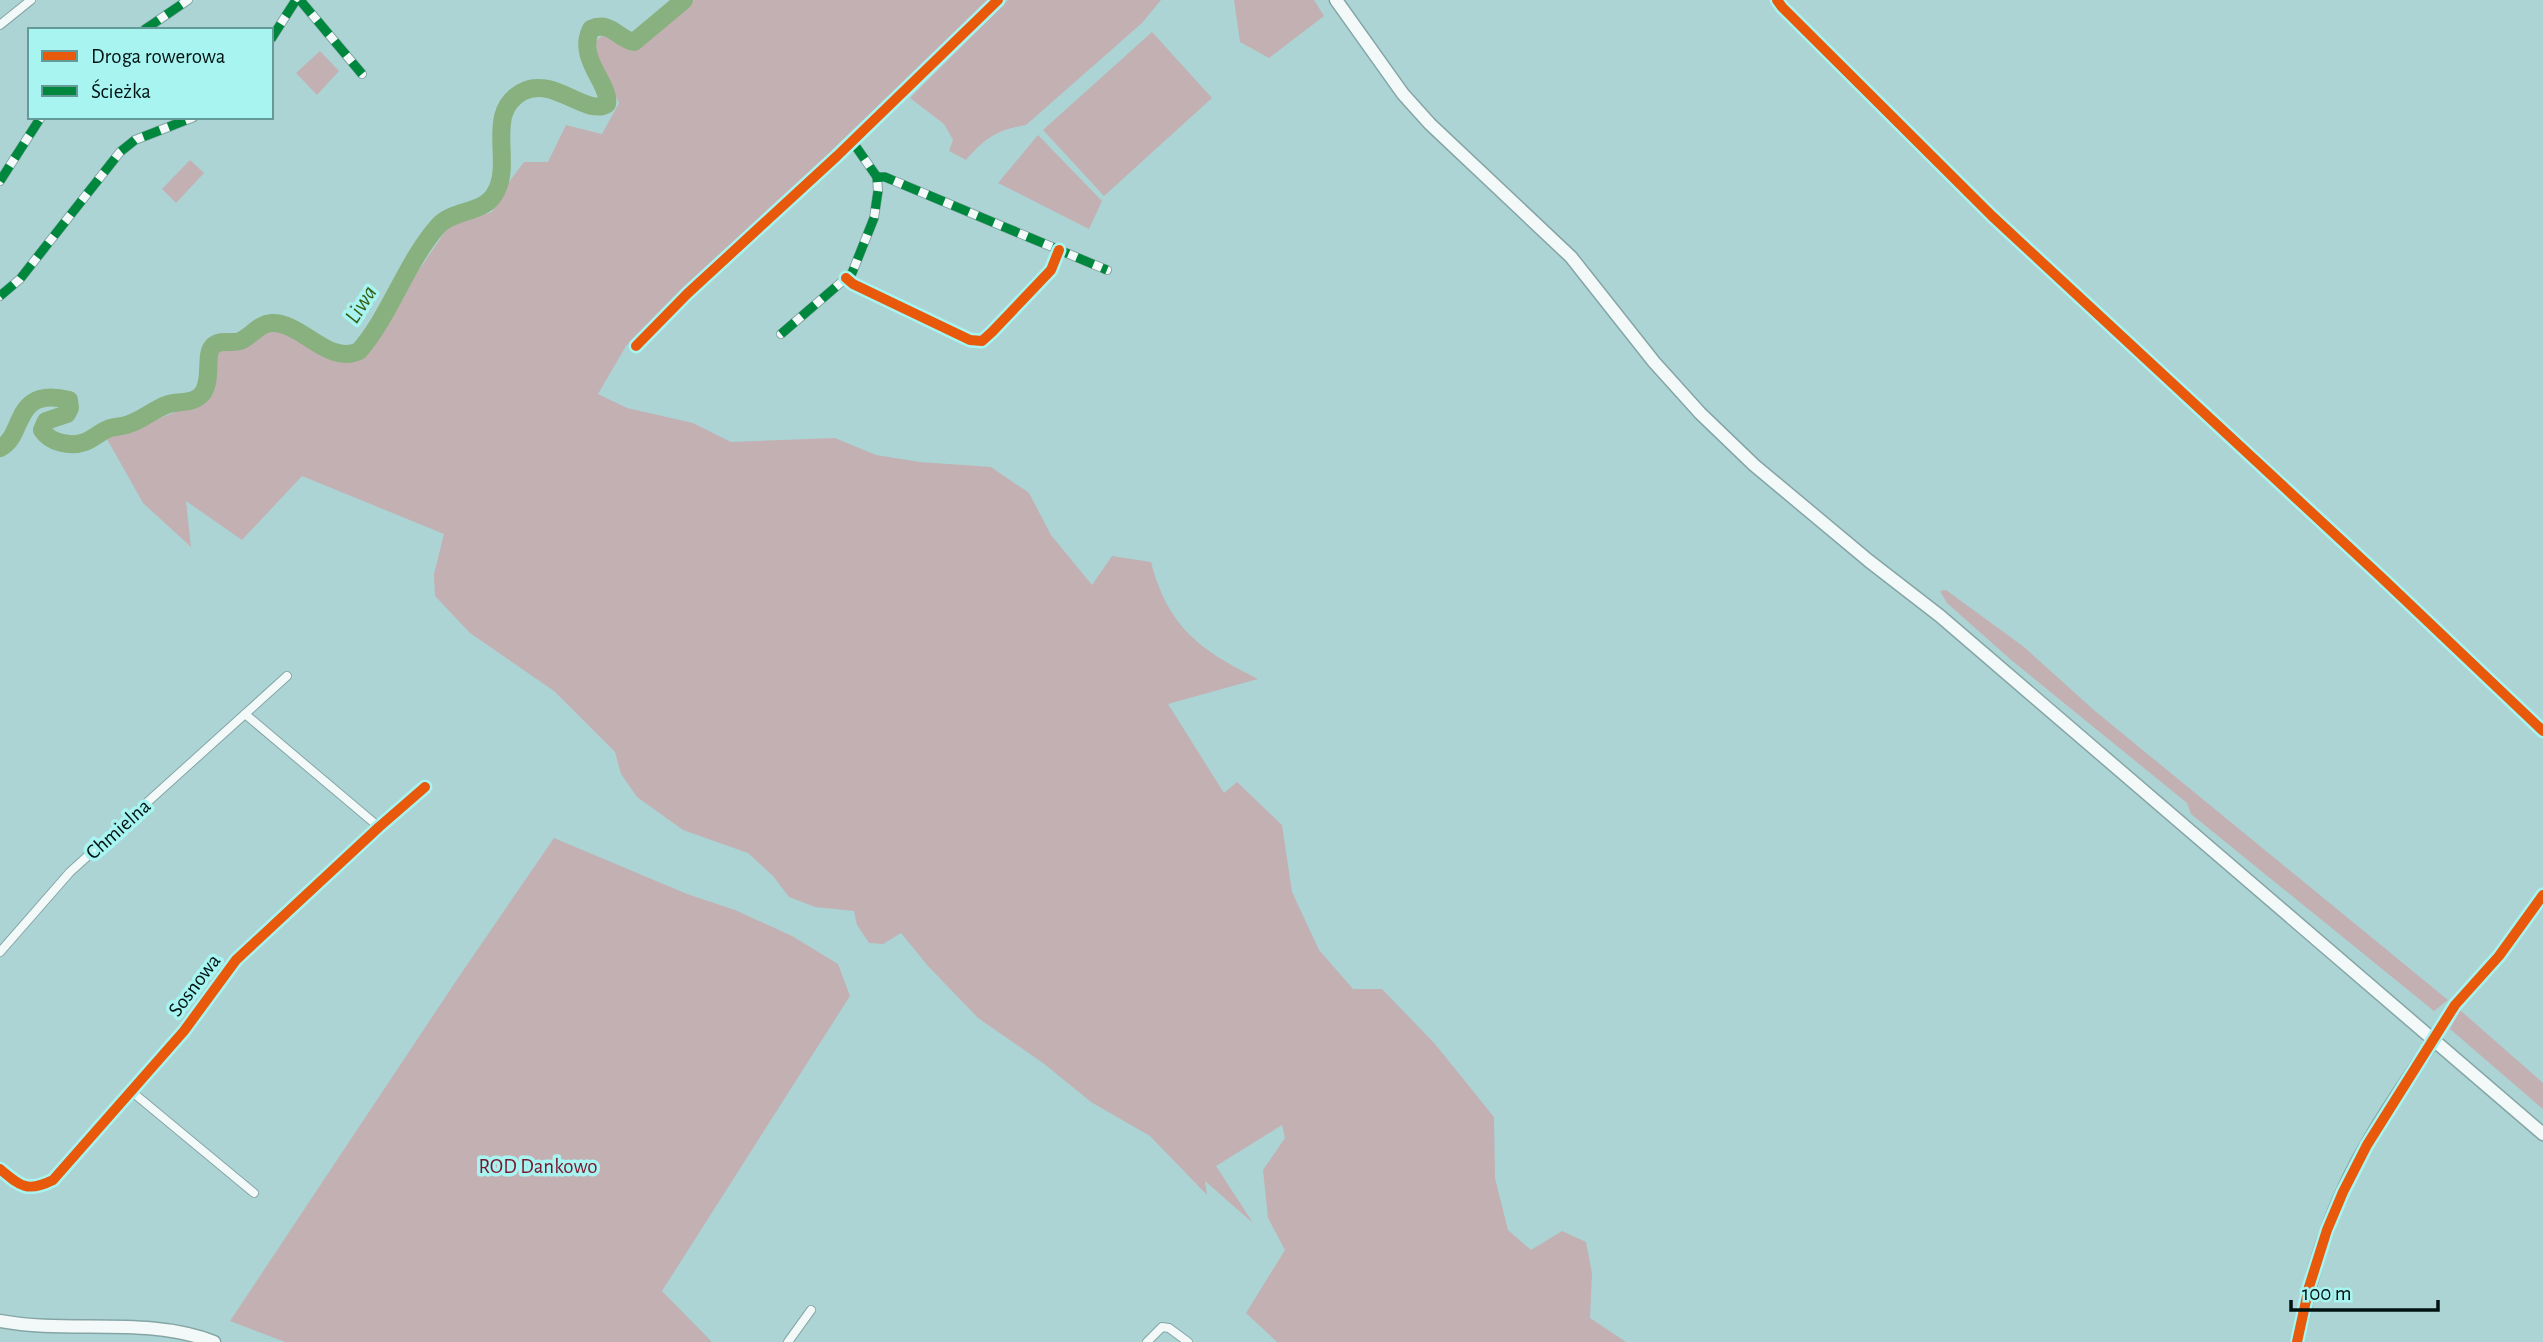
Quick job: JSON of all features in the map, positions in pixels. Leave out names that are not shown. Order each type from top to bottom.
[{"type":"main road","points":[[1336,0],[1402,94],[1430,124],[1556,241],[1685,397],[1745,457],[1869,561],[1940,616],[2543,1134]]},
{"type":"main road","points":[[2297,1342],[2318,1256],[2343,1192],[2373,1135],[2432,1041]]},
{"type":"main road","points":[[0,1321],[28,1326],[127,1327],[171,1331],[214,1342]]},
{"type":"street","points":[[0,25],[31,0]]},
{"type":"street","points":[[147,28],[188,0]]},
{"type":"street","points":[[273,37],[298,0],[362,74]]},
{"type":"street","points":[[636,345],[998,0]]},
{"type":"street","points":[[1777,0],[1992,216],[2543,731]]},
{"type":"street","points":[[0,181],[40,119]]},
{"type":"street","points":[[0,296],[20,279],[120,152],[141,138],[189,119]]},
{"type":"street","points":[[781,334],[852,273],[874,218],[877,177],[852,141]]},
{"type":"street","points":[[877,177],[885,177],[1107,270]]},
{"type":"street","points":[[846,278],[853,284],[970,340],[982,341],[1051,270],[1059,250]]},
{"type":"street","name":"Chmielna","points":[[0,952],[70,872],[287,676]]},
{"type":"street","points":[[245,714],[379,827]]},
{"type":"street","name":"Sosnowa","points":[[0,1169],[21,1186],[30,1188],[53,1180],[203,1008],[221,978],[236,960],[379,827],[425,788]]},
{"type":"street","points":[[2432,1041],[2455,1005],[2499,956],[2543,895]]},
{"type":"street","points":[[131,1091],[254,1193]]},
{"type":"street","points":[[788,1342],[811,1310]]},
{"type":"street","points":[[1147,1342],[1162,1327],[1169,1328],[1188,1342]]},
{"type":"green space","points":[[694,0],[989,0],[774,208],[626,346],[598,394],[627,408],[693,423],[731,442],[835,438],[876,455],[920,462],[991,467],[1029,493],[1051,535],[1092,585],[1112,556],[1151,562],[1167,604],[1189,634],[1219,658],[1258,679],[1168,704],[1224,793],[1237,782],[1282,825],[1292,892],[1319,950],[1353,989],[1382,989],[1435,1044],[1494,1117],[1495,1178],[1508,1230],[1531,1250],[1562,1231],[1586,1242],[1592,1273],[1590,1318],[1626,1342],[1277,1342],[1246,1313],[1285,1250],[1268,1218],[1263,1170],[1285,1138],[1282,1125],[1216,1166],[1253,1223],[1205,1181],[1207,1195],[1150,1136],[1091,1102],[1043,1063],[978,1018],[928,966],[901,933],[883,944],[869,943],[857,925],[854,911],[815,907],[789,897],[773,876],[748,853],[683,830],[637,797],[621,774],[615,752],[554,691],[470,633],[435,596],[434,574],[444,534],[302,476],[242,540],[186,501],[191,547],[143,503],[107,439],[206,400],[215,350],[247,345],[265,330],[286,331],[325,355],[353,359],[373,337],[451,223],[492,212],[503,190],[524,162],[548,162],[566,125],[602,134],[619,103],[597,60],[596,41],[604,34],[628,49],[664,25]]},
{"type":"green space","points":[[1008,0],[1161,0],[1142,23],[1026,125],[992,136],[966,160],[949,151],[953,140],[944,124],[910,98]]},
{"type":"green space","points":[[1234,0],[1314,0],[1324,16],[1269,58],[1240,42]]},
{"type":"green space","points":[[1152,32],[1212,98],[1104,196],[1043,130]]},
{"type":"green space","points":[[320,51],[339,71],[317,95],[296,73]]},
{"type":"green space","points":[[1038,135],[1102,201],[1089,229],[998,183]]},
{"type":"green space","points":[[190,160],[204,173],[176,203],[162,189]]},
{"type":"green space","points":[[1946,590],[2024,647],[2095,711],[2448,1000],[2434,1011],[2191,814],[2187,803],[2010,659],[1947,603],[1940,591]]},
{"type":"green space","name":"ROD Dankowo","points":[[554,838],[687,894],[735,910],[792,936],[838,964],[850,996],[662,1291],[712,1342],[285,1342],[230,1321],[458,978]]},
{"type":"green space","points":[[2460,1010],[2543,1083],[2543,1109],[2450,1029]]},
{"type":"waterway","name":"Liwa","points":[[0,448],[14,433],[22,414],[37,400],[69,400],[70,408],[67,414],[46,421],[42,430],[55,441],[74,444],[85,442],[110,428],[134,422],[166,405],[193,400],[205,389],[209,354],[214,345],[240,341],[266,324],[282,324],[336,353],[359,351],[380,321],[417,255],[439,225],[483,205],[494,195],[500,183],[502,126],[510,101],[522,92],[534,88],[557,92],[589,105],[599,107],[607,104],[607,96],[588,51],[591,29],[609,28],[634,42],[684,0]]},
{"type":"marked path","points":[[147,28],[188,0]]},
{"type":"marked path","points":[[273,36],[296,0]]},
{"type":"marked path","points":[[300,0],[362,74]]},
{"type":"marked path","points":[[0,181],[40,119]]},
{"type":"marked path","points":[[0,296],[20,279],[120,152],[135,140],[189,119]]},
{"type":"marked path","points":[[781,334],[852,273],[874,218],[877,177],[852,141]]},
{"type":"marked path","points":[[877,177],[885,177],[1107,270]]},
{"type":"cycle path","points":[[636,346],[687,294],[837,156],[998,0]]},
{"type":"cycle path","points":[[1777,0],[1992,216],[2543,731]]},
{"type":"cycle path","points":[[846,278],[853,284],[970,340],[982,341],[1051,270],[1059,250]]},
{"type":"cycle path","points":[[0,1169],[24,1186],[37,1186],[53,1180],[184,1031],[236,960],[425,787]]},
{"type":"cycle path","points":[[2297,1342],[2309,1287],[2327,1230],[2367,1145],[2455,1005],[2499,956],[2543,895]]}]
